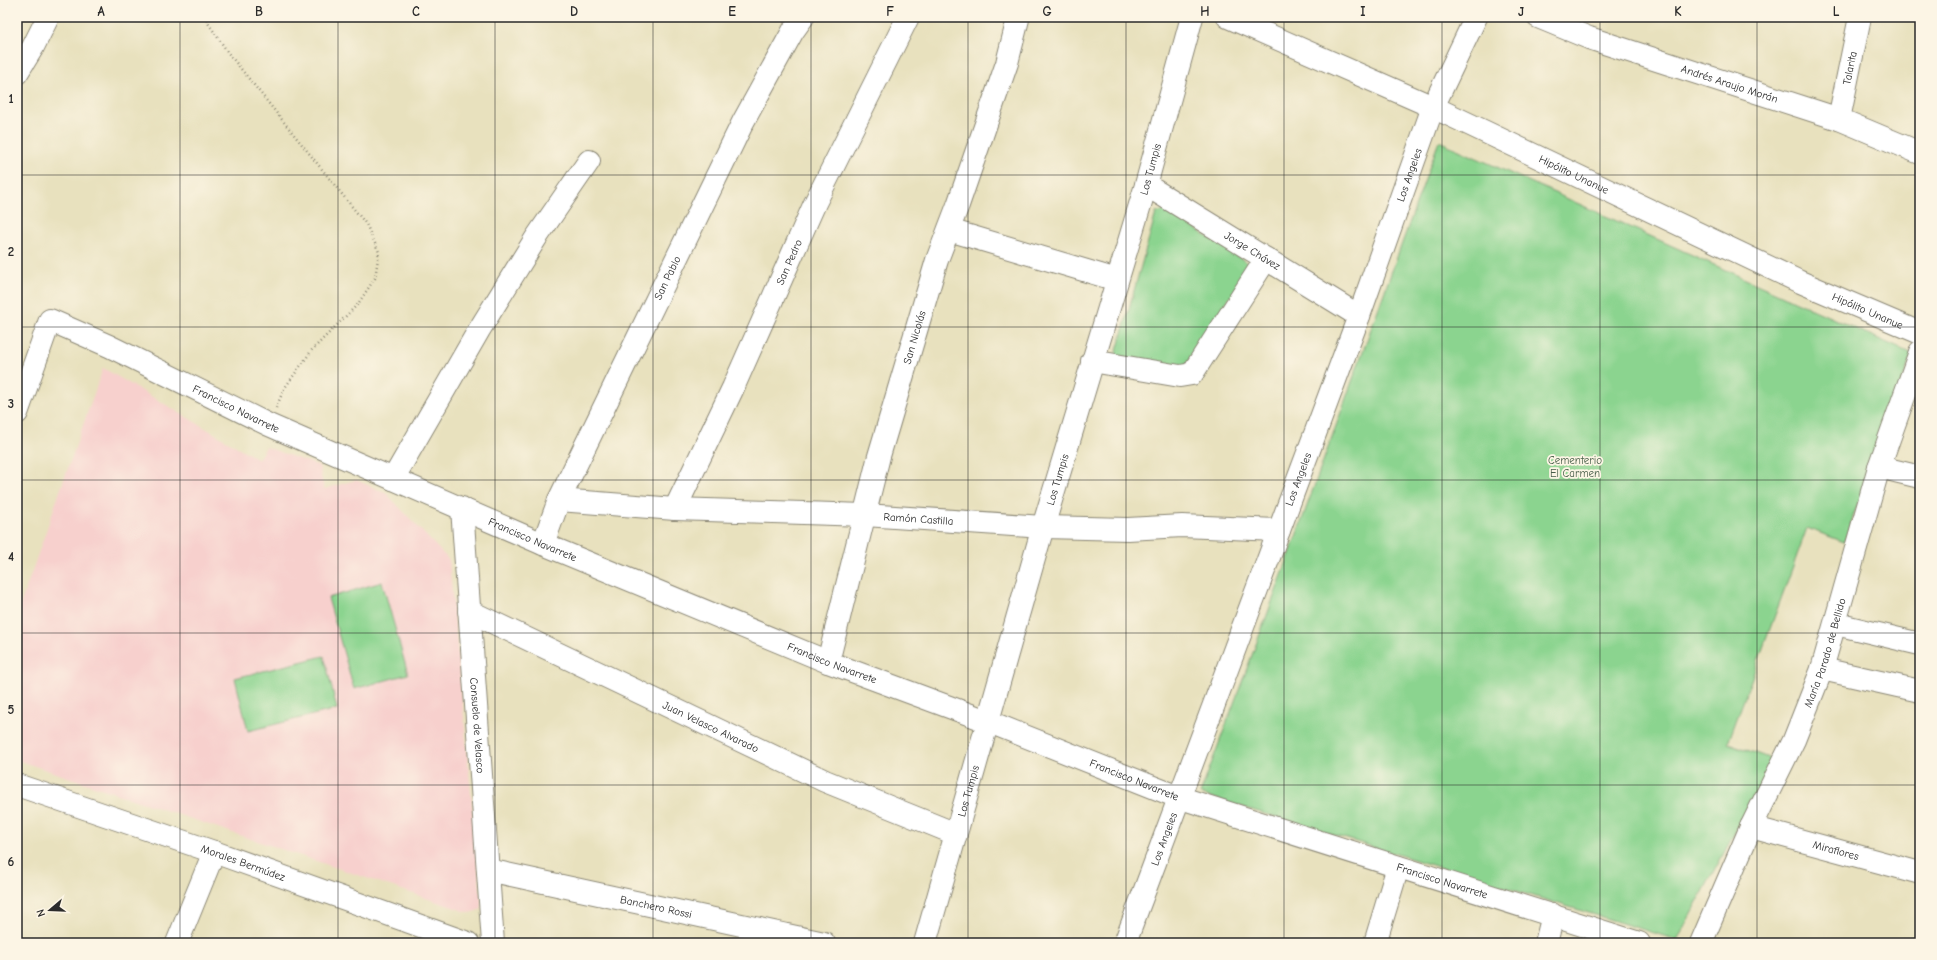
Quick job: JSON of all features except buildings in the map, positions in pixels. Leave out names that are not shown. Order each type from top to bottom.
[{"type":"street","points":[[17,73],[33,47],[48,17]]},
{"type":"street","name":"San Pablo","points":[[543,544],[559,500],[743,122],[793,31],[803,17]]},
{"type":"street","name":"San Pedro","points":[[675,509],[733,388],[815,203],[908,17]]},
{"type":"street","name":"Los Tumpis","points":[[925,943],[1042,527],[1146,185],[1192,17]]},
{"type":"street","name":"Hipólito Unanue","points":[[1228,17],[1433,107],[1798,282],[1920,333]]},
{"type":"street","name":"Los Angeles","points":[[1124,943],[1359,316],[1433,107],[1476,17]]},
{"type":"street","name":"Andrés Araujo Morán","points":[[1538,17],[1589,38],[1839,119],[1920,153]]},
{"type":"street","name":"Talarita","points":[[1839,119],[1860,17]]},
{"type":"street","name":"San Nicolás","points":[[828,662],[865,515],[878,456],[937,260],[1006,63],[1018,19]]},
{"type":"street","points":[[393,478],[478,330],[536,238],[589,160]]},
{"type":"street","name":"Jorge Chávez","points":[[1146,185],[1359,316]]},
{"type":"street","points":[[948,230],[1117,280]]},
{"type":"street","points":[[1092,361],[1180,376],[1192,374],[1266,259]]},
{"type":"street","name":"Francisco Navarrete","points":[[17,412],[50,320],[109,346],[269,425],[543,544],[828,662],[987,721],[1178,798],[1639,943]]},
{"type":"street","name":"María Parado de Bellido","points":[[1701,943],[1751,827],[1794,740],[1822,668],[1836,624],[1879,467],[1920,352]]},
{"type":"street","points":[[1879,467],[1920,477]]},
{"type":"street","name":"Ramón Castilla","points":[[559,500],[675,509],[865,515],[1042,527],[1128,529],[1182,526],[1279,530]]},
{"type":"street","name":"Consuelo de Velasco","points":[[462,508],[493,943]]},
{"type":"street","name":"Juan Velasco Alvarado","points":[[469,611],[824,781],[956,834]]},
{"type":"street","points":[[1836,624],[1920,644]]},
{"type":"street","points":[[1822,668],[1920,691]]},
{"type":"street","name":"Morales Bermúdez","points":[[17,785],[214,852],[468,943]]},
{"type":"street","name":"Miraflores","points":[[1751,827],[1920,873]]},
{"type":"street","points":[[177,943],[214,852]]},
{"type":"street","points":[[1375,943],[1398,866]]},
{"type":"street","name":"Banchero Rossi","points":[[488,870],[824,943]]},
{"type":"street","points":[[1546,943],[1553,915]]},
{"type":"path","points":[[204,17],[229,54],[366,224],[379,252],[375,278],[358,304],[312,350],[284,389],[269,425]]},
{"type":"shaded area","points":[[103,368],[258,459],[266,447],[319,466],[324,489],[356,480],[386,493],[449,560],[482,909],[470,913],[17,760],[17,614]]},
{"type":"green space","name":"Cementerio El Carmen","points":[[1439,141],[1912,354],[1844,542],[1807,528],[1728,743],[1774,760],[1677,940],[1200,794],[1282,575]]},
{"type":"green space","points":[[1166,210],[1248,263],[1249,268],[1184,368],[1115,358],[1156,213]]},
{"type":"green space","points":[[382,582],[408,674],[354,689],[328,598]]},
{"type":"green space","points":[[324,656],[337,709],[248,731],[235,678]]}]
